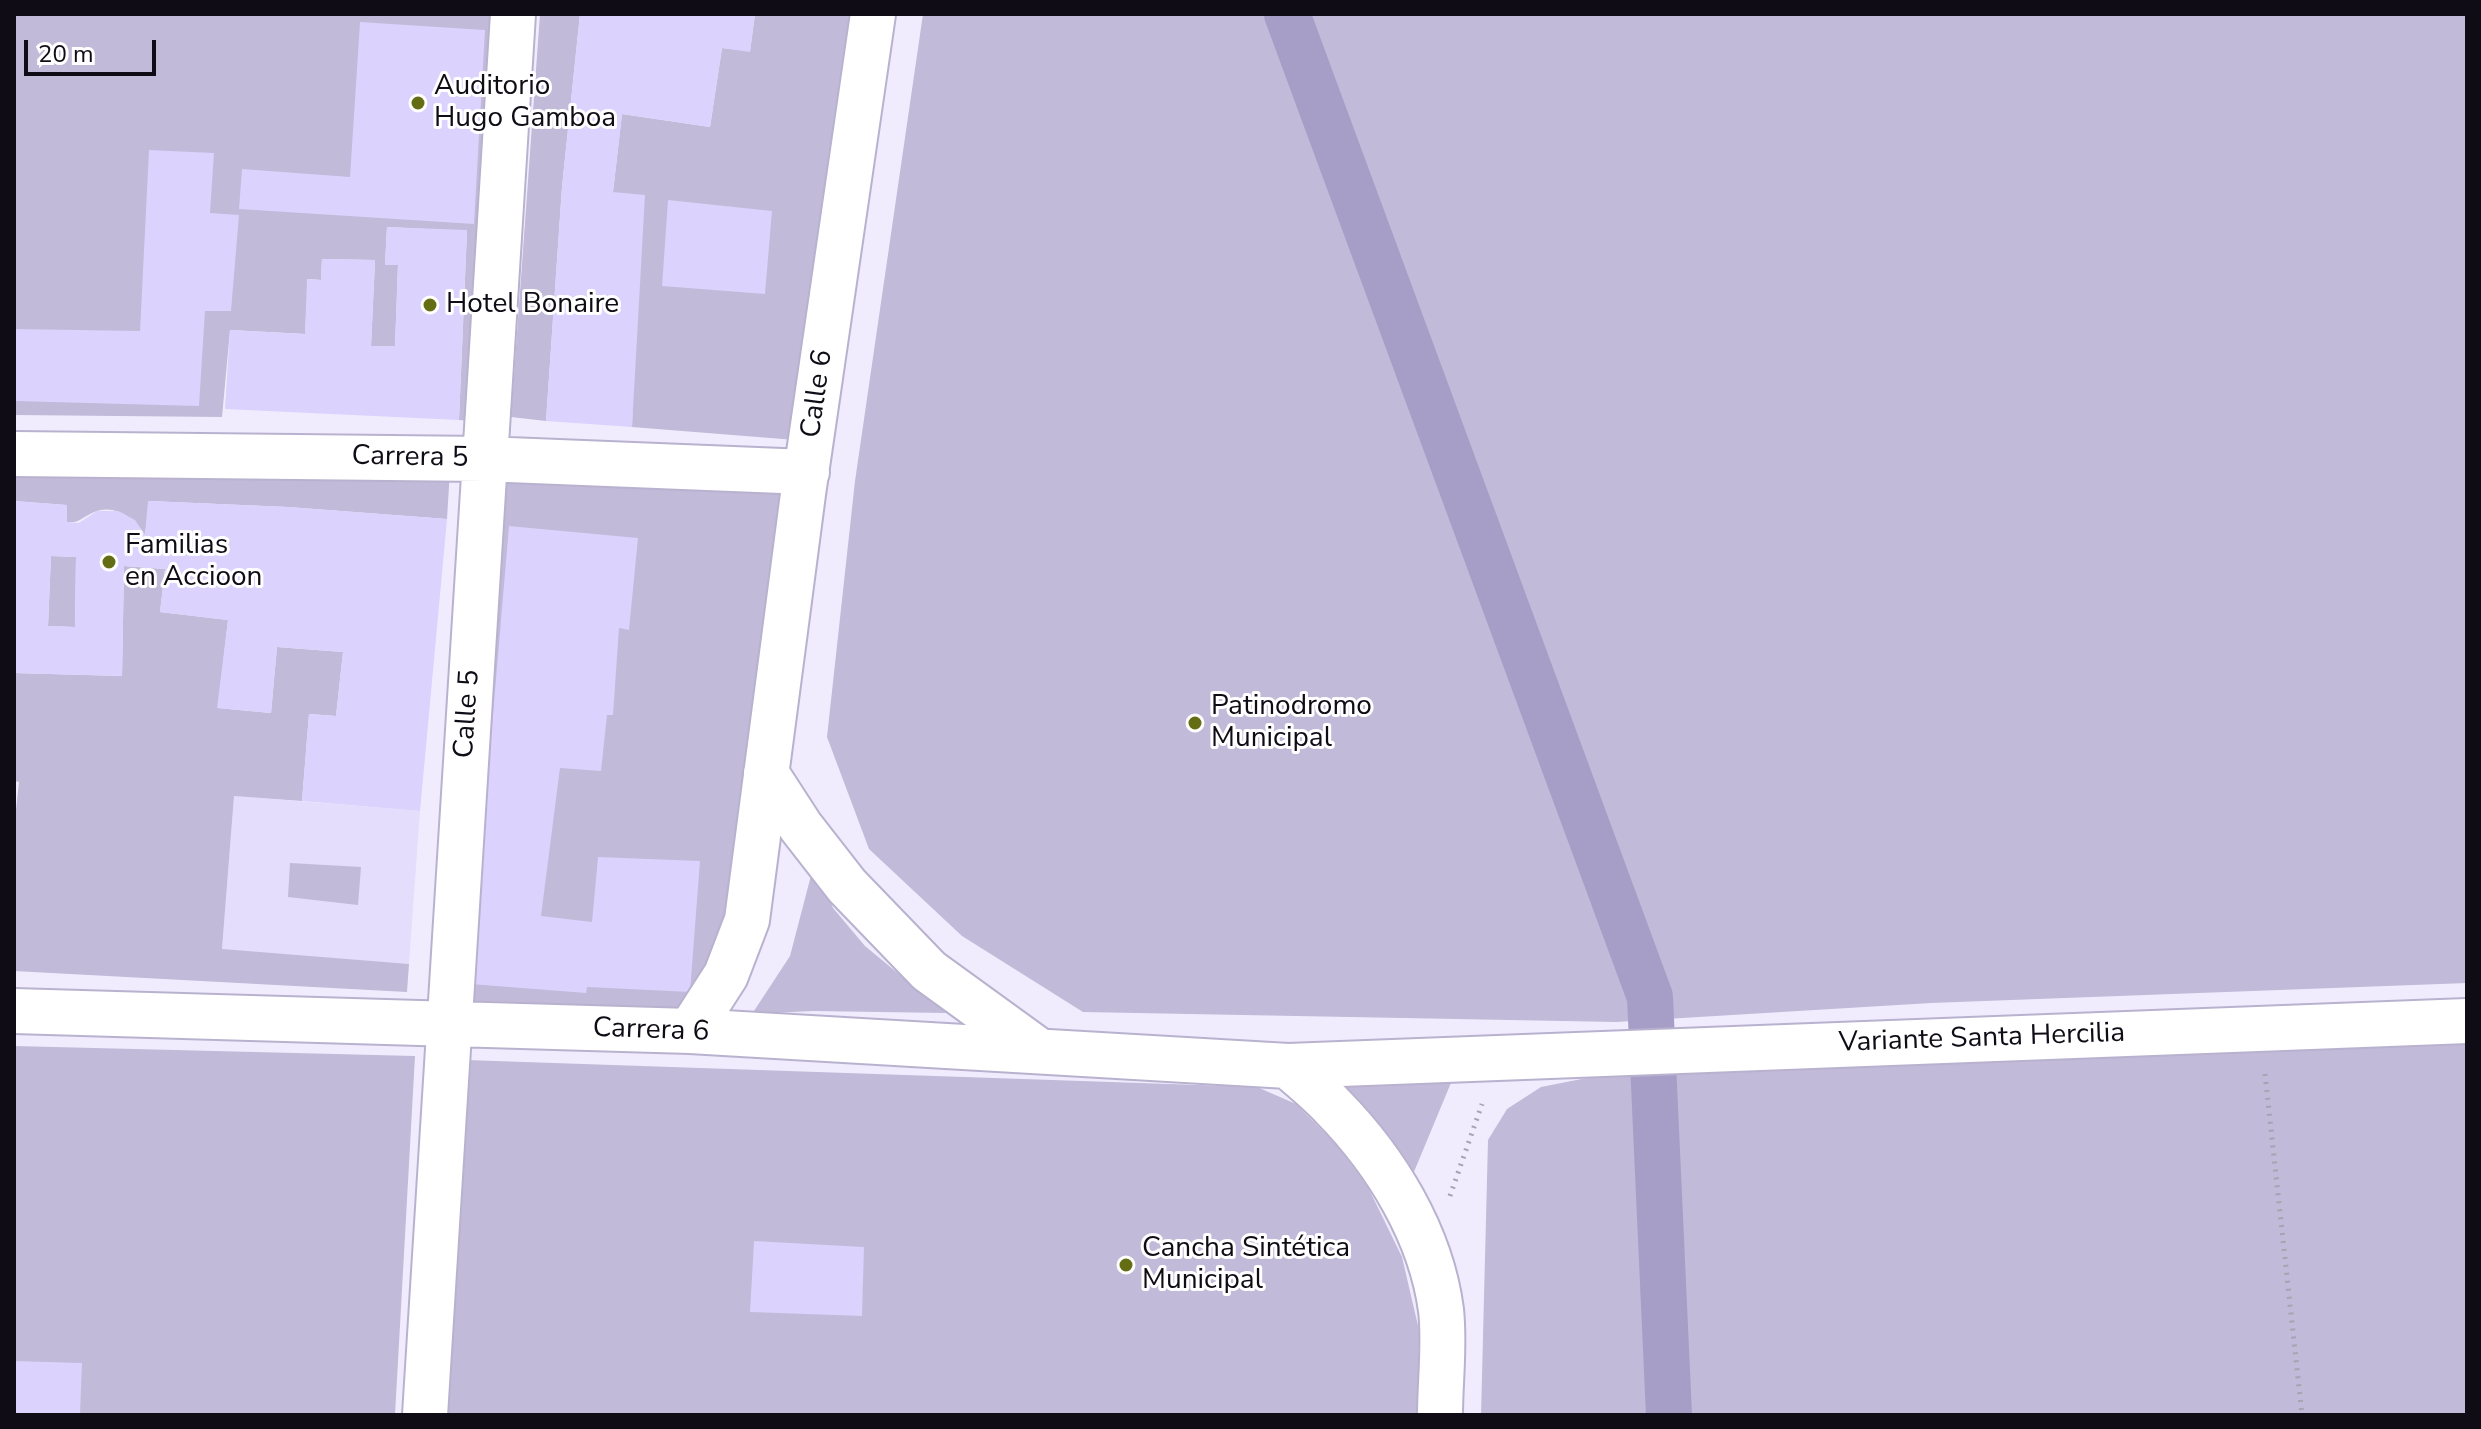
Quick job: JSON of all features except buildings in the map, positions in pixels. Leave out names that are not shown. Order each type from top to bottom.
[{"type":"street","name":"Calle 5","points":[[425,1415],[513,14]]},
{"type":"street","name":"Calle 6","points":[[690,1031],[726,975],[747,920],[873,14]]},
{"type":"street","name":"Carrera 5","points":[[14,454],[484,459],[807,472]]},
{"type":"street","points":[[766,773],[801,827],[847,886],[929,971],[1038,1050]]},
{"type":"street","name":"Carrera 6","points":[[14,1011],[690,1031],[1288,1066]]},
{"type":"street","name":"Variante Santa Hercilia","points":[[1288,1066],[2467,1021]]},
{"type":"street","points":[[1288,1066],[1333,1106],[1372,1152],[1404,1203],[1429,1259],[1441,1312],[1440,1415]]},
{"type":"path","points":[[2260,1028],[2302,1415]]},
{"type":"path","points":[[1429,1259],[1498,1057]]},
{"type":"shaded area","points":[[14,14],[494,14],[474,421],[459,420],[467,231],[387,227],[385,264],[398,265],[395,346],[371,346],[375,260],[322,259],[321,280],[308,279],[305,334],[230,330],[222,417],[14,415]]},
{"type":"shaded area","points":[[540,14],[580,14],[562,187],[546,421],[511,417]]},
{"type":"shaded area","points":[[755,14],[862,14],[808,441],[632,427],[634,355],[613,192],[622,114],[710,127],[722,48],[750,51]]},
{"type":"shaded area","points":[[923,14],[2467,14],[2467,983],[1931,1003],[1616,1022],[1083,1012],[962,936],[869,849],[827,737],[855,481]]},
{"type":"shaded area","points":[[14,465],[450,470],[447,519],[149,501],[145,535],[128,517],[114,510],[98,511],[77,521],[67,522],[66,505],[14,501]]},
{"type":"shaded area","points":[[495,474],[789,482],[732,920],[687,1018],[459,1010]]},
{"type":"shaded area","points":[[51,556],[76,557],[75,627],[48,626]]},
{"type":"shaded area","points":[[124,566],[165,569],[160,612],[228,620],[218,708],[271,713],[277,647],[343,652],[336,716],[309,714],[302,801],[234,796],[222,949],[409,964],[407,992],[14,971],[14,828],[19,782],[14,781],[14,673],[122,676]]},
{"type":"shaded area","points":[[234,796],[420,811],[409,964],[222,950]]},
{"type":"shaded area","points":[[290,863],[361,867],[358,905],[288,897]]},
{"type":"shaded area","points":[[814,864],[833,908],[865,946],[946,1013],[813,1011],[752,1014],[790,956]]},
{"type":"shaded area","points":[[2467,1042],[2467,1415],[1481,1415],[1488,1140],[1507,1109],[1541,1087],[1602,1075]]},
{"type":"shaded area","points":[[14,1046],[415,1056],[395,1415],[14,1415]]},
{"type":"shaded area","points":[[466,1060],[1257,1087],[1296,1104],[1335,1143],[1367,1185],[1402,1257],[1419,1330],[1418,1415],[440,1415]]},
{"type":"shaded area","points":[[1453,1078],[1411,1179],[1333,1080]]},
{"type":"waterway","points":[[1287,14],[1650,997],[1669,1415]]},
{"type":"place","name":"Auditorio Hugo Gamboa","points":[[418,103]]},
{"type":"place","name":"Hotel Bonaire","points":[[430,305]]},
{"type":"place","name":"Familias en Accioon","points":[[109,562]]},
{"type":"place","name":"Patinodromo Municipal","points":[[1195,723]]},
{"type":"place","name":"Cancha Sintética Municipal","points":[[1126,1265]]}]
